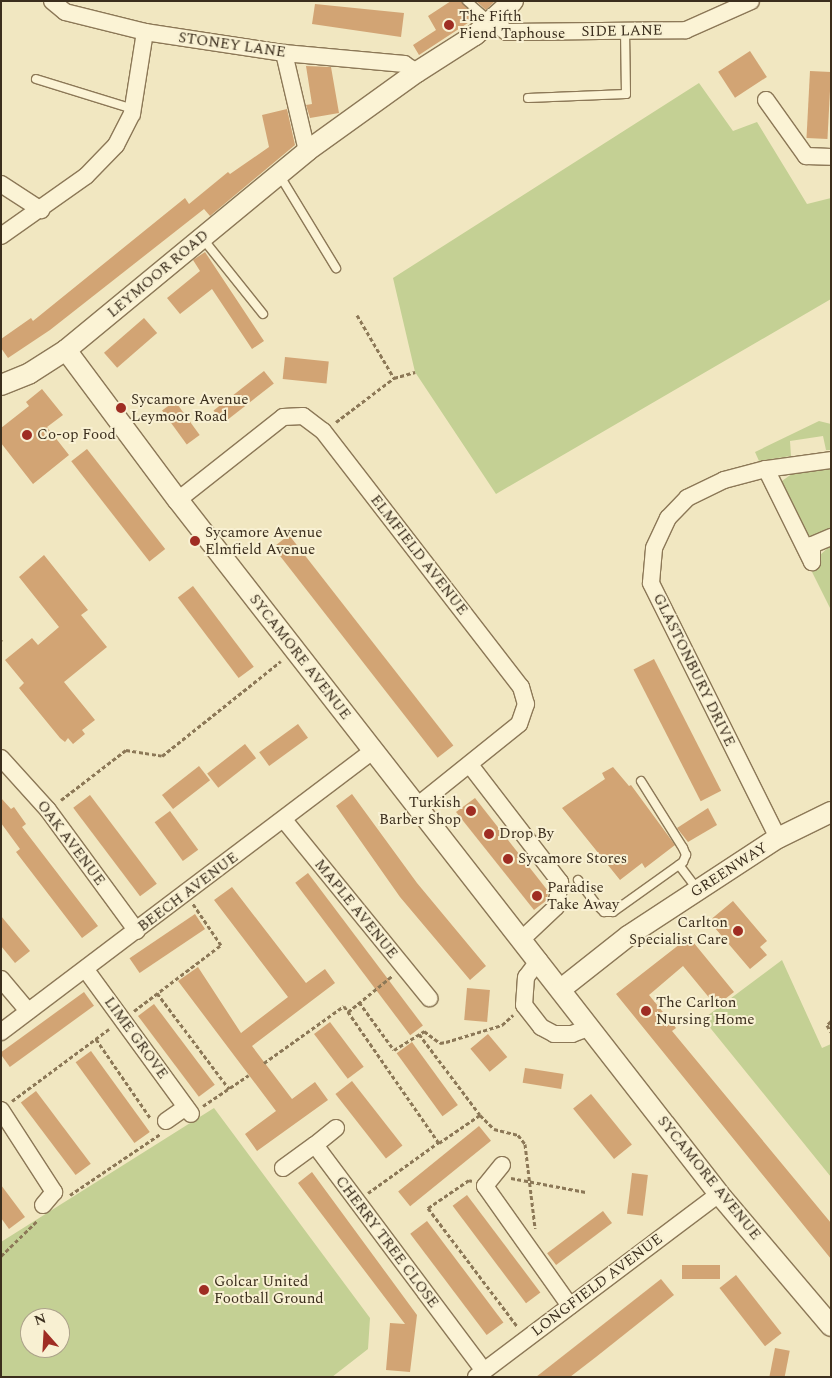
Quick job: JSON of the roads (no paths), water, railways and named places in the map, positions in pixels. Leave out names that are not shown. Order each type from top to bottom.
[{"type":"street","name":"STONEY LANE","points":[[52,1],[65,12],[145,32],[284,53],[404,64],[412,76]]},
{"type":"street","name":"LEYMOOR ROAD","points":[[1,385],[30,373],[66,350],[307,152],[491,21],[513,1]]},
{"type":"street","name":"SIDE LANE","points":[[491,21],[507,32],[686,30],[751,1]]},
{"type":"street","points":[[1,236],[41,210],[86,176],[116,145],[133,109],[145,32]]},
{"type":"street","points":[[284,53],[307,152]]},
{"type":"street","points":[[766,100],[806,156],[831,157]]},
{"type":"street","points":[[1,184],[41,210]]},
{"type":"street","name":"SYCAMORE AVENUE","points":[[66,350],[178,500],[373,751],[523,938],[719,1194],[831,1326]]},
{"type":"street","name":"ELMFIELD AVENUE","points":[[178,500],[283,418],[303,416],[323,431],[521,687],[526,704],[519,724],[417,806]]},
{"type":"street","name":"GLASTONBURY DRIVE","points":[[778,838],[651,583],[654,548],[668,518],[687,498],[724,480],[766,469],[831,460]]},
{"type":"street","points":[[766,469],[812,562],[812,545],[831,537]]},
{"type":"street","name":"BEECH AVENUE","points":[[1,1032],[86,970],[373,751]]},
{"type":"street","name":"OAK AVENUE","points":[[1,758],[48,810],[137,931]]},
{"type":"street","points":[[470,765],[560,882],[556,907],[523,938]]},
{"type":"street","name":"GREENWAY","points":[[561,989],[628,936],[698,890],[778,838],[831,812]]},
{"type":"street","name":"MAPLE AVENUE","points":[[284,820],[429,998]]},
{"type":"street","points":[[539,960],[526,977],[524,1006],[541,1027],[554,1034],[572,1034],[590,1027]]},
{"type":"street","name":"LIME GROVE","points":[[86,970],[189,1110],[164,1127]]},
{"type":"street","points":[[1,979],[28,1011]]},
{"type":"street","points":[[5,1107],[54,1192],[43,1210]]},
{"type":"street","points":[[283,1168],[336,1128]]},
{"type":"street","name":"CHERRY TREE CLOSE","points":[[315,1145],[480,1374]]},
{"type":"street","points":[[501,1166],[485,1186],[570,1306]]},
{"type":"street","name":"LONGFIELD AVENUE","points":[[480,1374],[719,1194]]},
{"type":"lane","points":[[466,1],[491,21]]},
{"type":"lane","points":[[528,98],[626,94],[625,31]]},
{"type":"lane","points":[[36,79],[133,109]]},
{"type":"lane","points":[[280,174],[336,268]]},
{"type":"lane","points":[[202,238],[263,314]]},
{"type":"lane","points":[[578,880],[604,912],[613,912],[679,865],[686,855],[641,781]]},
{"type":"lane","points":[[679,865],[698,890]]},
{"type":"place","name":"The Fifth Fiend Taphouse","points":[[449,25]]},
{"type":"place","name":"Sycamore Avenue Leymoor Road","points":[[121,408]]},
{"type":"place","name":"Co-op Food","points":[[27,435]]},
{"type":"place","name":"Sycamore Avenue Elmfield Avenue","points":[[195,541]]},
{"type":"place","name":"Turkish Barber Shop","points":[[471,811]]},
{"type":"place","name":"Drop By","points":[[489,834]]},
{"type":"place","name":"Sycamore Stores","points":[[508,859]]},
{"type":"place","name":"Paradise Take Away","points":[[537,896]]},
{"type":"place","name":"Carlton Specialist Care","points":[[738,931]]},
{"type":"place","name":"The Carlton Nursing Home","points":[[646,1011]]},
{"type":"place","name":"Golcar United Football Ground","points":[[204,1290]]}]
